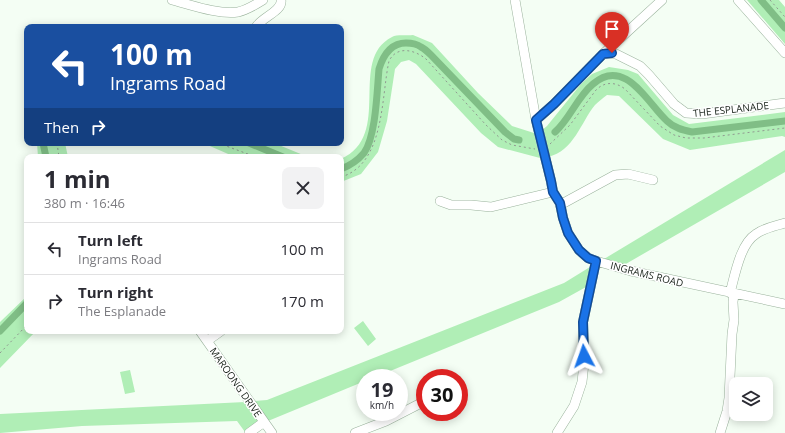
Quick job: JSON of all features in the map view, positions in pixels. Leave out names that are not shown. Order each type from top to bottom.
[{"type":"street","points":[[172,0],[208,9],[233,12],[250,8],[263,0]]},
{"type":"street","points":[[259,24],[281,6],[281,0]]},
{"type":"street","name":"INGRAMS ROAD","points":[[515,0],[536,120],[553,192],[560,204],[564,223],[573,243],[582,253],[596,261],[643,274],[785,304]]},
{"type":"street","points":[[536,120],[554,104],[603,54],[662,0]]},
{"type":"street","points":[[738,0],[785,53]]},
{"type":"street","name":"THE ESPLANADE","points":[[603,54],[616,54],[640,66],[674,104],[686,113],[702,114],[785,103]]},
{"type":"street","points":[[560,204],[615,175],[628,174],[653,180]]},
{"type":"street","points":[[440,201],[451,205],[491,207],[553,192]]},
{"type":"street","points":[[720,433],[727,411],[729,398],[732,293],[742,253],[748,241],[758,232],[785,223]]},
{"type":"street","points":[[557,433],[574,406],[582,382],[584,363],[583,322],[596,261]]},
{"type":"street","name":"MAROONG DRIVE","points":[[202,334],[268,427]]},
{"type":"street","points":[[207,341],[217,334]]},
{"type":"street","points":[[355,433],[386,421],[416,406]]},
{"type":"street","points":[[249,433],[268,427]]},
{"type":"street","points":[[259,433],[268,427]]},
{"type":"path","points":[[770,0],[785,17]]},
{"type":"path","points":[[226,146],[248,154]]},
{"type":"path","points":[[0,353],[24,328]]},
{"type":"green space","points":[[747,0],[779,0],[785,7],[785,44]]},
{"type":"green space","points":[[399,35],[413,35],[432,43],[478,93],[512,126],[534,133],[540,158],[498,147],[481,133],[416,64],[409,60],[401,62],[395,69],[387,121],[378,152],[361,174],[344,181],[344,157],[357,148],[365,133],[369,116],[372,62],[379,48],[392,37]]},
{"type":"green space","points":[[609,67],[628,70],[638,74],[673,115],[689,124],[785,112],[785,137],[782,136],[690,150],[663,139],[619,96],[607,95],[595,105],[571,142],[557,154],[548,157],[541,131],[547,126],[581,84],[592,74]]},
{"type":"green space","points":[[37,146],[66,146],[67,154],[38,154]]},
{"type":"green space","points":[[210,146],[281,146],[301,154],[228,154]]},
{"type":"green space","points":[[785,150],[785,172],[624,265],[604,259]]},
{"type":"green space","points":[[590,267],[586,287],[559,302],[395,369],[356,369],[356,385],[268,421],[254,401],[267,400],[564,283]]},
{"type":"green space","points":[[24,299],[24,334],[33,334],[0,368],[0,322]]},
{"type":"green space","points":[[363,321],[376,339],[368,346],[354,328]]},
{"type":"green space","points":[[130,370],[135,392],[125,394],[120,372]]},
{"type":"green space","points":[[245,402],[257,418],[257,425],[245,432],[237,421],[82,426],[0,433],[0,414]]},
{"type":"waterway","points":[[761,0],[785,28]]},
{"type":"waterway","points":[[344,167],[359,158],[364,153],[368,145],[375,113],[379,69],[383,59],[391,48],[396,45],[406,43],[414,44],[426,51],[505,132],[514,139],[519,140]]},
{"type":"waterway","points":[[555,132],[565,121],[587,89],[605,77],[615,76],[625,79],[635,86],[644,94],[667,121],[676,127],[692,132],[785,121]]},
{"type":"waterway","points":[[44,146],[45,154]]},
{"type":"waterway","points":[[256,146],[276,154]]},
{"type":"waterway","points":[[0,331],[24,306]]},
{"type":"route","points":[[584,356],[583,322],[596,261],[588,258],[582,253],[573,243],[568,233],[564,223],[560,203],[553,192],[536,120],[554,104],[603,54],[612,53]]}]
